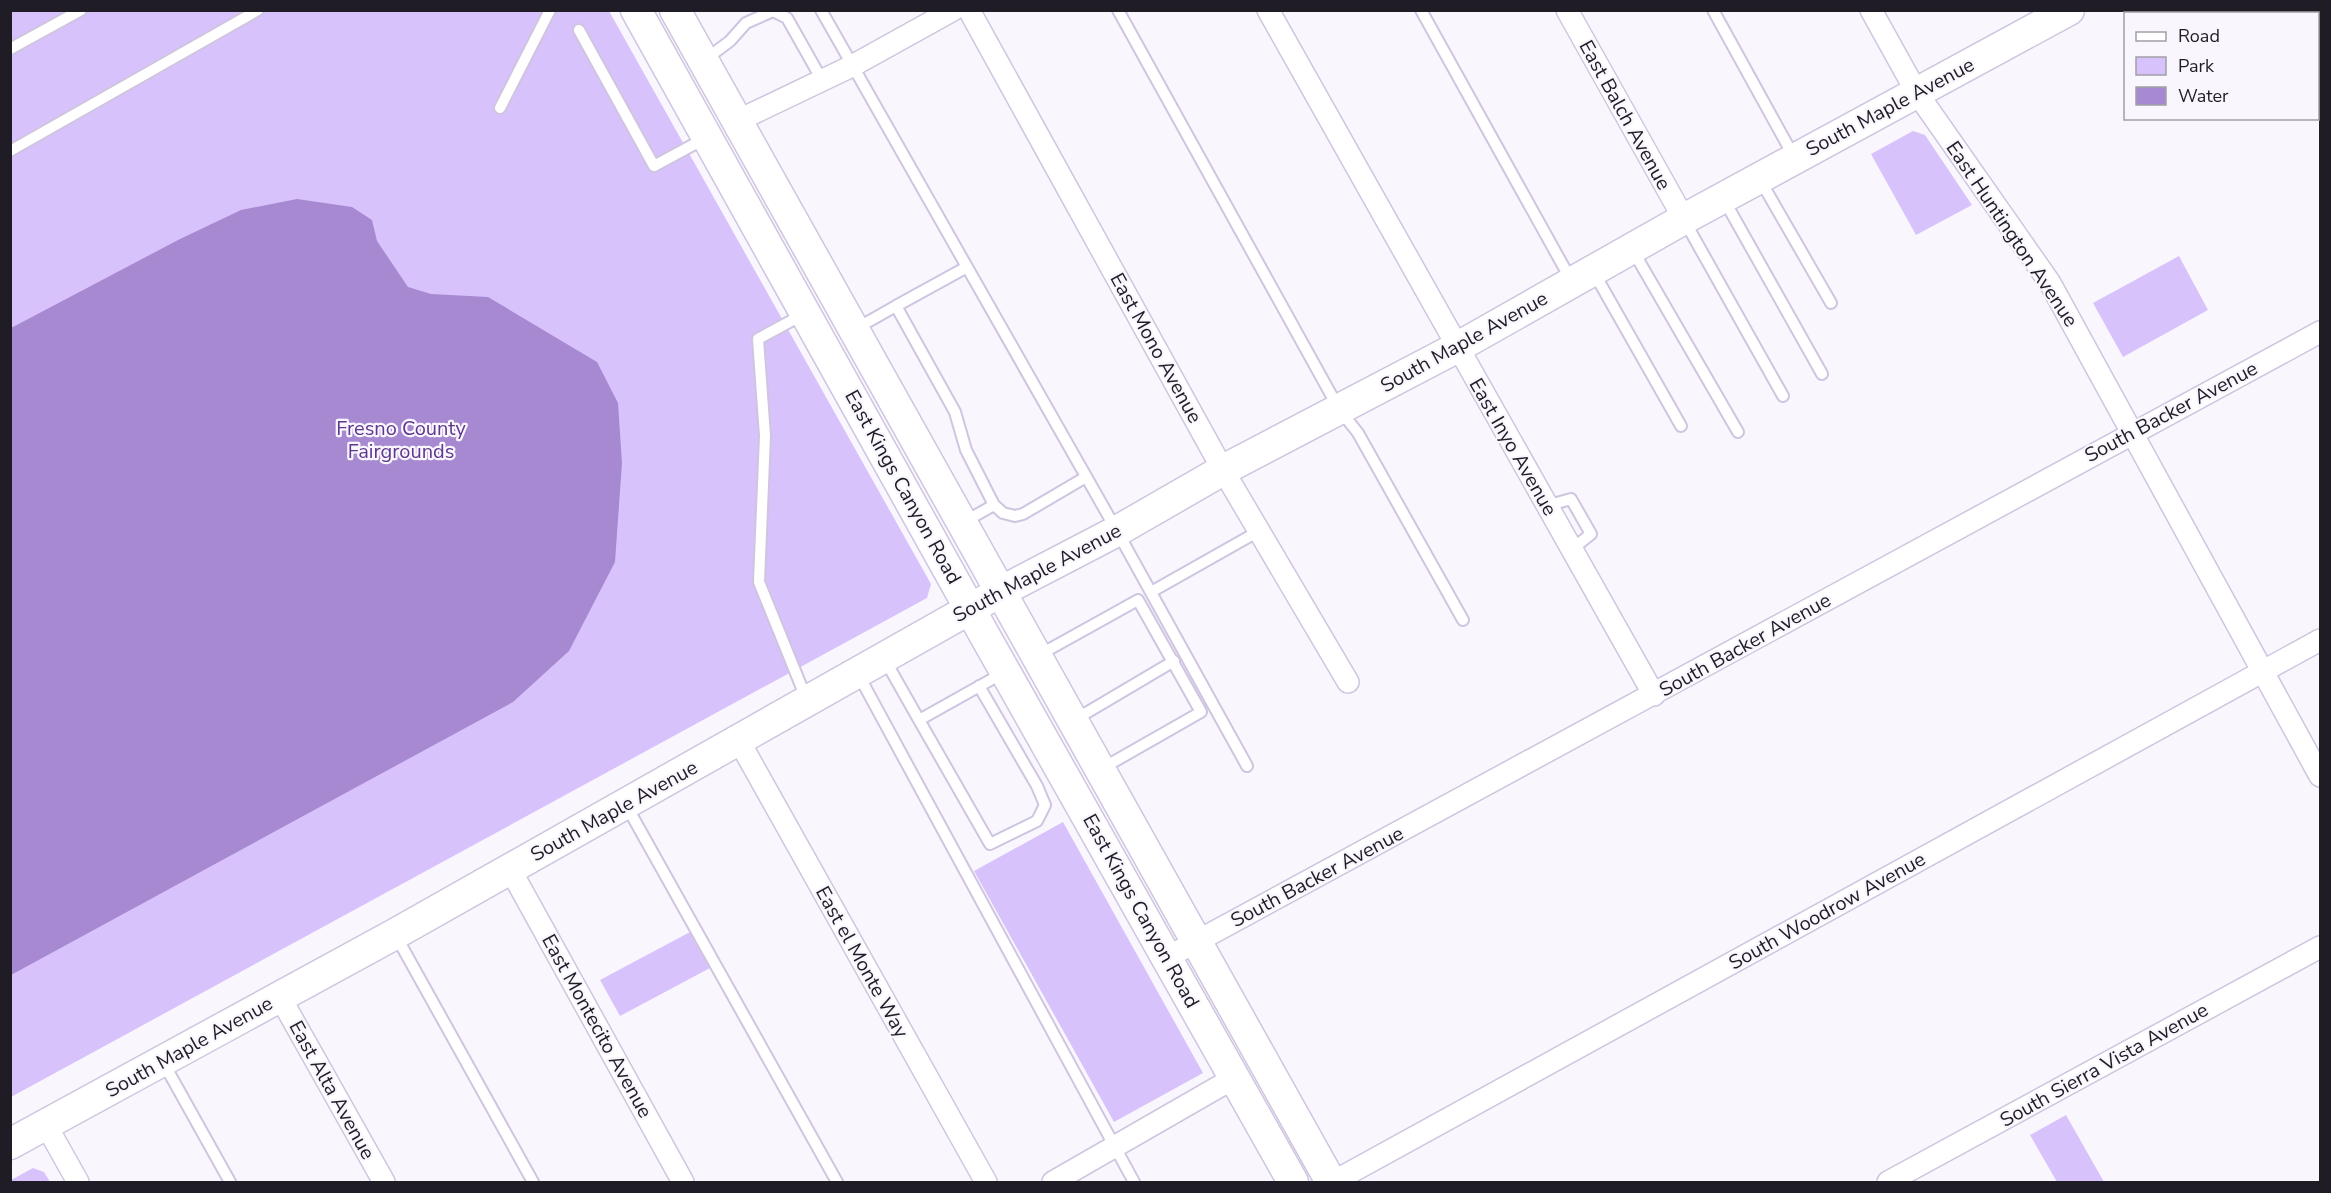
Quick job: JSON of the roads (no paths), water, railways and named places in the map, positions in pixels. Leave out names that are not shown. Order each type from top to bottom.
[{"type":"main road","name":"East Kings Canyon Road","points":[[636,10],[1005,672],[1293,1182]]},
{"type":"main road","points":[[652,10],[710,111],[728,123],[737,121]]},
{"type":"main road","name":"East Kings Canyon Road","points":[[675,10],[1332,1182]]},
{"type":"main road","name":"South Maple Avenue","points":[[10,1144],[395,934],[970,608],[1117,531],[1223,470],[1456,348],[1683,219],[2069,10]]},
{"type":"main road","points":[[707,138],[723,139],[737,151],[797,257],[834,295]]},
{"type":"street","points":[[737,121],[852,66],[953,10]]},
{"type":"street","name":"East Mono Avenue","points":[[969,10],[1223,470],[1348,682]]},
{"type":"street","name":"East Inyo Avenue","points":[[1268,10],[1456,348],[1654,695]]},
{"type":"street","name":"East Balch Avenue","points":[[1567,10],[1683,219]]},
{"type":"street","name":"East Huntington Avenue","points":[[1871,10],[1917,93],[2050,283],[2320,776]]},
{"type":"street","name":"South Backer Avenue","points":[[1167,957],[2320,332]]},
{"type":"street","name":"South Woodrow Avenue","points":[[1332,1182],[2320,640]]},
{"type":"street","name":"East el Monte Way","points":[[739,741],[986,1182]]},
{"type":"street","name":"East Montecito Avenue","points":[[510,869],[683,1182]]},
{"type":"street","name":"South Sierra Vista Avenue","points":[[1888,1182],[2320,947]]},
{"type":"street","name":"East Alta Avenue","points":[[280,997],[384,1182]]},
{"type":"street","points":[[1053,1182],[1234,1078]]},
{"type":"street","points":[[46,1125],[78,1182]]},
{"type":"lane","points":[[10,49],[81,10]]},
{"type":"lane","points":[[10,151],[238,16],[258,10]]},
{"type":"lane","points":[[500,108],[550,10]]},
{"type":"lane","points":[[821,10],[1117,531],[1247,766]]},
{"type":"lane","points":[[1118,10],[1339,409],[1358,433],[1463,620]]},
{"type":"lane","points":[[1421,10],[1582,277],[1681,426]]},
{"type":"lane","points":[[1713,10],[1795,159]]},
{"type":"lane","points":[[703,60],[730,41],[746,23],[773,11],[787,18],[822,80]]},
{"type":"lane","points":[[579,30],[654,166],[707,138]]},
{"type":"lane","points":[[1759,178],[1831,303]]},
{"type":"lane","points":[[1723,198],[1822,374]]},
{"type":"lane","points":[[1683,219],[1783,396]]},
{"type":"lane","points":[[1632,248],[1738,432]]},
{"type":"lane","points":[[854,330],[967,267]]},
{"type":"lane","points":[[896,306],[955,412],[966,450],[994,505],[1003,513],[1015,516],[1023,514],[1086,477]]},
{"type":"lane","points":[[805,313],[758,339],[765,436],[759,582],[807,701]]},
{"type":"lane","points":[[962,524],[994,505]]},
{"type":"lane","points":[[1151,592],[1259,531]]},
{"type":"lane","points":[[1036,656],[1138,600],[1174,661],[1201,712],[1100,770]]},
{"type":"lane","points":[[884,657],[990,844],[1037,821],[1046,805],[979,686]]},
{"type":"lane","points":[[1073,721],[1174,661]]},
{"type":"lane","points":[[857,672],[1134,1182]]},
{"type":"lane","points":[[919,720],[1005,672]]},
{"type":"lane","points":[[626,805],[837,1182]]},
{"type":"lane","points":[[395,934],[533,1182]]},
{"type":"lane","points":[[163,1061],[230,1182]]},
{"type":"water","points":[[297,199],[352,207],[372,220],[377,241],[408,287],[431,294],[488,297],[597,362],[618,403],[622,463],[615,562],[569,651],[513,702],[11,975],[11,328],[180,239],[241,210]]},
{"type":"park label","name":"Fresno County Fairgrounds","points":[[401,440]]}]
